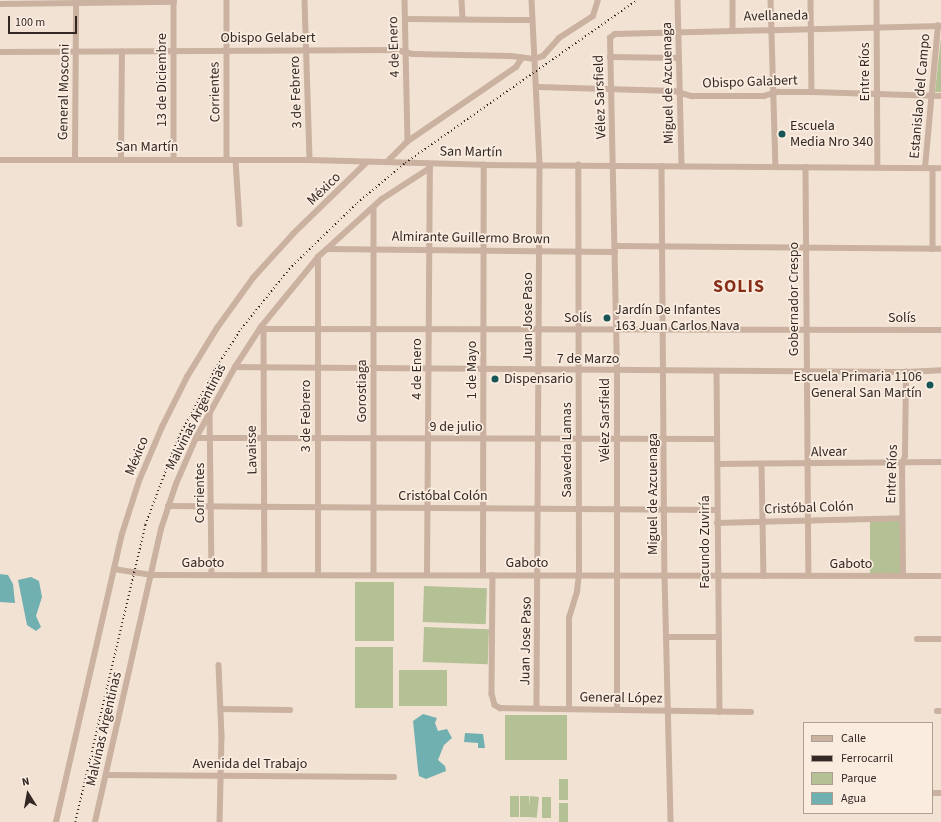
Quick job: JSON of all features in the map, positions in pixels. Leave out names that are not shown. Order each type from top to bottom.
[{"type":"street","name":"Corrientes","points":[[227,0],[227,159]]},
{"type":"street","name":"3 de Febrero","points":[[305,0],[310,160]]},
{"type":"street","name":"4 de Enero","points":[[405,0],[408,140]]},
{"type":"street","points":[[462,0],[463,19]]},
{"type":"street","name":"Juan Jose Paso","points":[[532,0],[534,59],[538,87],[540,164],[539,575],[537,707]]},
{"type":"street","points":[[534,59],[543,56],[559,38],[592,16],[598,0]]},
{"type":"street","name":"Miguel de Azcuenaga","points":[[678,0],[678,58],[682,166]]},
{"type":"street","points":[[733,0],[733,29]]},
{"type":"street","points":[[770,0],[776,167]]},
{"type":"street","points":[[811,0],[812,92]]},
{"type":"street","name":"Entre Ríos","points":[[877,0],[878,167]]},
{"type":"street","points":[[0,4],[174,1]]},
{"type":"street","name":"13 de Diciembre","points":[[174,1],[174,160]]},
{"type":"street","name":"General Mosconi","points":[[75,160],[77,53],[76,2]]},
{"type":"street","points":[[405,19],[532,20]]},
{"type":"street","name":"Avellaneda","points":[[612,35],[733,29],[940,26]]},
{"type":"street","name":"Estanislao del Campo","points":[[925,168],[931,96],[940,26]]},
{"type":"street","name":"Vélez Sarsfield","points":[[612,35],[610,57],[614,165],[617,371],[617,710]]},
{"type":"street","name":"Obispo Gelabert","points":[[0,52],[77,53],[226,50],[397,50],[413,54],[534,59]]},
{"type":"street","points":[[121,159],[122,52]]},
{"type":"street","points":[[610,57],[678,58]]},
{"type":"street","points":[[387,162],[408,140],[516,67],[522,58]]},
{"type":"street","name":"Obispo Galabert","points":[[538,87],[680,93],[692,96],[812,92],[941,96]]},
{"type":"street","name":"San Martín","points":[[0,160],[227,159],[387,162],[430,166],[540,164],[578,166],[941,168]]},
{"type":"street","points":[[236,160],[240,224]]},
{"type":"street","name":"México","points":[[56,822],[114,569],[140,481],[162,427],[187,377],[217,328],[268,262],[367,162]]},
{"type":"street","name":"1 de Mayo","points":[[483,575],[484,165]]},
{"type":"street","name":"4 de Enero","points":[[427,575],[430,166]]},
{"type":"street","name":"Malvinas Argentinas","points":[[95,822],[168,506],[196,438],[210,410],[235,367],[262,328],[318,257],[401,185],[430,166]]},
{"type":"street","name":"Saavedra Lamas","points":[[568,709],[569,618],[577,592],[579,575],[578,166]]},
{"type":"street","name":"Miguel de Azcuenaga","points":[[662,166],[665,575],[670,711],[671,822]]},
{"type":"street","name":"Gobernador Crespo","points":[[806,167],[806,372],[809,576]]},
{"type":"street","name":"Estanislao del Campo","points":[[933,168],[933,249]]},
{"type":"street","name":"Gorostiaga","points":[[374,207],[374,575]]},
{"type":"street","name":"Almirante Guillermo Brown","points":[[327,249],[578,252],[663,247],[941,249]]},
{"type":"street","name":"3 de Febrero","points":[[318,257],[318,575]]},
{"type":"street","name":"Solís","points":[[262,328],[941,330]]},
{"type":"street","name":"Lavaisse","points":[[262,328],[266,575]]},
{"type":"street","name":"7 de Marzo","points":[[235,367],[540,371],[664,370],[906,372],[941,370]]},
{"type":"street","name":"Facundo Zuviría","points":[[717,371],[717,576],[720,712]]},
{"type":"street","name":"Entre Ríos","points":[[903,576],[902,518],[906,372]]},
{"type":"street","name":"Corrientes","points":[[210,410],[212,575]]},
{"type":"street","name":"9 de julio","points":[[196,438],[717,439]]},
{"type":"street","name":"Alvear","points":[[718,464],[941,462]]},
{"type":"street","points":[[762,464],[764,576]]},
{"type":"street","name":"Cristóbal Colón","points":[[168,506],[717,510]]},
{"type":"street","name":"Cristóbal Colón","points":[[717,523],[809,519],[902,518]]},
{"type":"street","name":"Gaboto","points":[[114,569],[152,575],[941,576]]},
{"type":"street","name":"General López","points":[[493,575],[493,701],[500,708],[537,707],[568,709],[751,712]]},
{"type":"street","points":[[667,637],[718,637]]},
{"type":"street","points":[[917,639],[941,639]]},
{"type":"street","points":[[219,665],[222,776],[220,822]]},
{"type":"street","points":[[221,709],[290,710]]},
{"type":"street","name":"Avenida del Trabajo","points":[[106,775],[394,777]]},
{"type":"green space","points":[[941,37],[941,92],[935,92]]},
{"type":"green space","points":[[870,521],[900,521],[900,573],[870,573]]},
{"type":"green space","points":[[355,582],[394,582],[394,641],[355,641]]},
{"type":"green space","points":[[424,586],[487,588],[486,624],[423,622]]},
{"type":"green space","points":[[424,627],[489,629],[488,664],[423,662]]},
{"type":"green space","points":[[355,647],[393,647],[393,708],[355,708]]},
{"type":"green space","points":[[399,670],[447,670],[447,706],[399,706]]},
{"type":"green space","points":[[505,715],[567,715],[567,760],[505,760]]},
{"type":"green space","points":[[559,779],[568,779],[568,800],[559,800]]},
{"type":"green space","points":[[510,796],[519,796],[519,817],[510,817]]},
{"type":"green space","points":[[520,796],[529,796],[529,817],[520,817]]},
{"type":"green space","points":[[530,796],[539,797],[537,818],[528,817]]},
{"type":"green space","points":[[542,797],[551,797],[551,818],[542,818]]},
{"type":"green space","points":[[559,803],[568,803],[568,822],[559,822]]},
{"type":"water","points":[[0,574],[8,575],[13,584],[15,603],[0,602]]},
{"type":"water","points":[[31,577],[39,581],[42,597],[36,616],[41,627],[36,631],[27,625],[18,580]]},
{"type":"water","points":[[423,714],[437,718],[435,723],[438,731],[447,729],[452,738],[444,745],[438,760],[445,766],[446,771],[426,779],[419,776],[413,721]]},
{"type":"water","points":[[465,733],[483,734],[485,748],[478,748],[478,743],[464,742]]},
{"type":"railway","points":[[75,822],[145,525],[178,438],[215,369],[241,329],[289,269],[357,203],[405,163],[637,0]]},
{"type":"place","name":"Escuela Media Nro 340","points":[[782,134]]},
{"type":"place","name":"Jardín De Infantes 163 Juan Carlos Nava","points":[[607,318]]},
{"type":"place","name":"Dispensario","points":[[495,379]]},
{"type":"place","name":"Escuela Primaria 1106 General San Martín","points":[[930,385]]},
{"type":"district","name":"SOLIS","points":[[739,287]]}]
